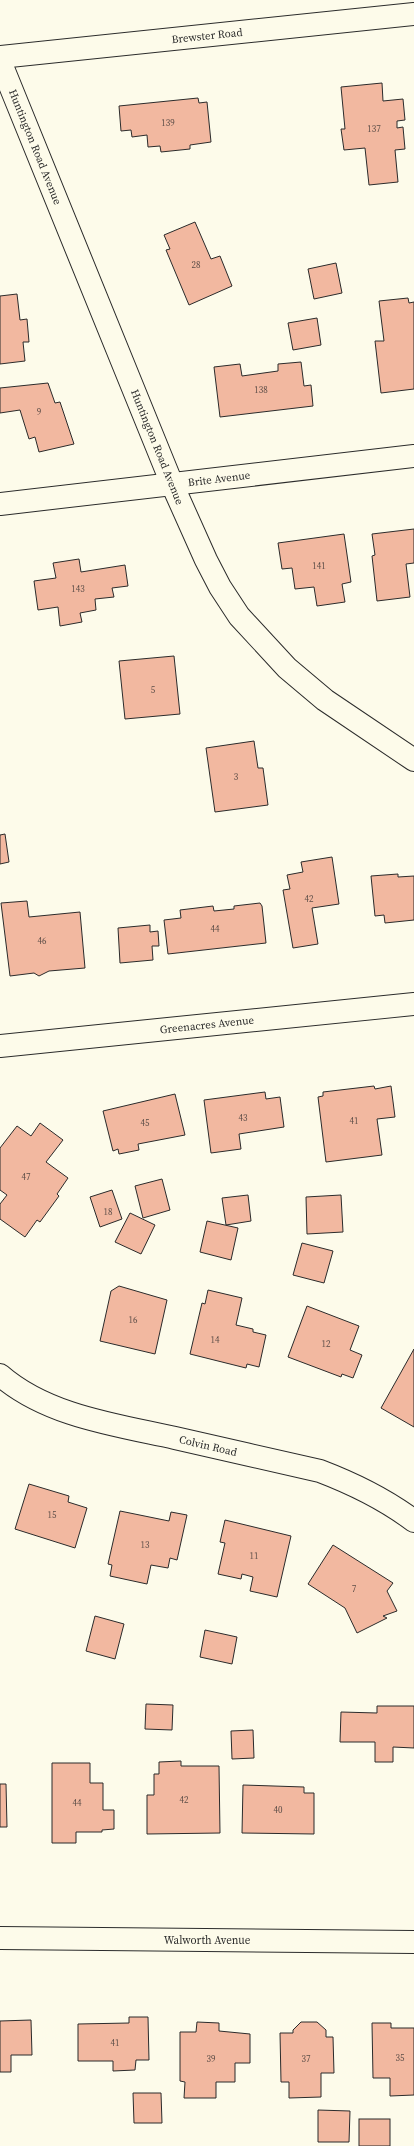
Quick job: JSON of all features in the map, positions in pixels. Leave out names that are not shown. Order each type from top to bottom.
[{"type":"street","name":"Brewster Road","points":[[0,57],[414,14]]},
{"type":"street","name":"Huntington Road Avenue","points":[[0,61],[172,484],[200,548],[220,588],[239,616],[267,648],[325,700],[414,760]]},
{"type":"street","name":"Brite Avenue","points":[[0,504],[414,456]]},
{"type":"street","name":"Greenacres Avenue","points":[[1,1046],[414,1004]]},
{"type":"street","name":"Colvin Road","points":[[0,1375],[13,1386],[51,1405],[92,1420],[320,1471],[353,1484],[386,1502],[414,1521]]},
{"type":"street","name":"Walworth Avenue","points":[[0,1938],[414,1942]]},
{"type":"building","points":[[382,83],[383,101],[403,99],[405,120],[397,121],[397,128],[403,127],[405,149],[395,150],[398,182],[369,185],[365,148],[344,150],[341,129],[345,129],[341,87]]},
{"type":"building","points":[[198,98],[199,103],[207,102],[211,142],[190,145],[190,149],[161,152],[160,146],[148,147],[147,135],[132,137],[131,130],[121,131],[119,106]]},
{"type":"building","points":[[195,222],[211,259],[220,256],[232,286],[189,305],[166,250],[170,249],[164,235]]},
{"type":"building","points":[[336,263],[342,293],[314,299],[308,269]]},
{"type":"building","points":[[17,294],[20,320],[27,319],[29,342],[23,342],[25,361],[0,364],[0,296]]},
{"type":"building","points":[[408,298],[409,303],[414,302],[414,389],[381,393],[375,341],[384,341],[379,301]]},
{"type":"building","points":[[317,318],[321,345],[293,350],[288,323]]},
{"type":"building","points":[[301,362],[304,386],[311,385],[313,406],[220,417],[214,367],[240,364],[242,376],[278,371],[278,364]]},
{"type":"building","points":[[48,383],[55,403],[60,402],[74,444],[39,452],[35,437],[29,439],[20,410],[0,413],[0,388]]},
{"type":"building","points":[[414,529],[414,563],[406,564],[410,597],[377,601],[372,556],[375,555],[372,534]]},
{"type":"building","points":[[344,534],[351,582],[342,584],[345,602],[317,606],[314,587],[295,589],[292,568],[282,569],[278,543]]},
{"type":"building","points":[[79,559],[81,572],[125,565],[128,586],[112,588],[114,597],[95,599],[96,610],[80,613],[82,622],[60,626],[58,607],[38,610],[34,581],[56,578],[53,563]]},
{"type":"building","points":[[174,656],[180,714],[125,719],[119,661]]},
{"type":"building","points":[[254,741],[258,768],[263,768],[268,805],[215,812],[206,748]]},
{"type":"building","points":[[5,834],[9,862],[0,864],[0,835]]},
{"type":"building","points":[[332,857],[339,904],[312,908],[318,944],[293,948],[283,890],[290,889],[287,875],[303,872],[301,862]]},
{"type":"building","points":[[398,874],[398,877],[414,876],[414,920],[385,923],[384,915],[375,916],[371,876]]},
{"type":"building","points":[[27,901],[29,917],[80,912],[85,968],[49,971],[39,976],[34,973],[10,976],[1,903]]},
{"type":"building","points":[[260,903],[262,906],[266,943],[168,954],[164,920],[181,918],[180,910],[213,906],[214,911],[234,909],[234,906]]},
{"type":"building","points":[[150,925],[150,932],[158,931],[159,946],[152,946],[153,960],[120,963],[118,928]]},
{"type":"building","points":[[374,1086],[375,1089],[391,1086],[395,1117],[377,1119],[382,1155],[326,1162],[318,1097],[323,1096],[323,1092]]},
{"type":"building","points":[[265,1092],[266,1099],[280,1097],[284,1127],[239,1134],[241,1149],[211,1153],[204,1100]]},
{"type":"building","points":[[175,1094],[185,1135],[138,1144],[139,1150],[119,1154],[118,1149],[113,1151],[103,1111]]},
{"type":"building","points":[[40,1123],[63,1140],[46,1162],[68,1178],[57,1194],[59,1196],[40,1222],[37,1220],[25,1237],[0,1219],[0,1204],[7,1195],[0,1190],[0,1148],[17,1126],[31,1136]]},
{"type":"building","points":[[162,1179],[170,1210],[143,1218],[135,1186]]},
{"type":"building","points":[[112,1190],[122,1219],[100,1227],[90,1197]]},
{"type":"building","points":[[248,1195],[251,1221],[226,1225],[222,1198]]},
{"type":"building","points":[[341,1195],[343,1232],[307,1234],[306,1197]]},
{"type":"building","points":[[130,1213],[155,1225],[141,1254],[115,1242]]},
{"type":"building","points":[[207,1221],[238,1228],[231,1260],[200,1252]]},
{"type":"building","points":[[302,1243],[333,1251],[324,1283],[293,1275]]},
{"type":"building","points":[[119,1286],[167,1300],[155,1354],[100,1341],[111,1291]]},
{"type":"building","points":[[208,1290],[242,1298],[236,1325],[253,1329],[253,1332],[266,1335],[259,1367],[247,1364],[246,1368],[190,1354],[202,1303],[205,1304]]},
{"type":"building","points":[[307,1306],[359,1326],[350,1350],[362,1355],[353,1378],[342,1374],[341,1377],[288,1357]]},
{"type":"building","points":[[414,1349],[414,1427],[381,1408]]},
{"type":"building","points":[[29,1484],[69,1496],[68,1502],[87,1508],[75,1548],[15,1529]]},
{"type":"building","points":[[120,1511],[169,1521],[171,1512],[187,1515],[177,1560],[170,1558],[168,1568],[151,1565],[147,1584],[110,1576],[112,1565],[108,1564]]},
{"type":"building","points":[[225,1520],[291,1536],[277,1597],[250,1591],[253,1577],[242,1574],[241,1579],[218,1574],[225,1543],[220,1542]]},
{"type":"building","points":[[333,1545],[393,1583],[387,1591],[397,1611],[383,1616],[387,1618],[357,1633],[345,1608],[308,1584]]},
{"type":"building","points":[[95,1616],[124,1624],[115,1659],[86,1651]]},
{"type":"building","points":[[205,1630],[237,1637],[232,1664],[200,1657]]},
{"type":"building","points":[[146,1704],[173,1705],[172,1730],[145,1729]]},
{"type":"building","points":[[377,1706],[414,1706],[414,1748],[393,1747],[393,1762],[375,1762],[375,1742],[340,1742],[341,1712],[377,1713]]},
{"type":"building","points":[[253,1730],[254,1758],[232,1759],[231,1731]]},
{"type":"building","points":[[181,1761],[181,1766],[219,1766],[220,1833],[147,1834],[147,1795],[154,1795],[154,1774],[159,1774],[159,1762]]},
{"type":"building","points":[[52,1763],[90,1763],[90,1783],[103,1783],[103,1810],[114,1810],[114,1829],[102,1830],[102,1832],[76,1832],[76,1843],[52,1843]]},
{"type":"building","points":[[0,1784],[6,1784],[7,1827],[0,1827]]},
{"type":"building","points":[[243,1785],[304,1787],[304,1793],[314,1793],[314,1834],[242,1833]]},
{"type":"building","points":[[129,2017],[148,2017],[149,2060],[136,2060],[135,2070],[113,2071],[113,2061],[78,2061],[78,2024],[129,2023]]},
{"type":"building","points":[[31,2020],[32,2055],[11,2055],[11,2072],[0,2072],[0,2021]]},
{"type":"building","points":[[197,2022],[219,2023],[219,2031],[250,2034],[250,2063],[235,2063],[235,2082],[216,2082],[216,2098],[184,2098],[185,2082],[180,2081],[180,2032],[196,2032]]},
{"type":"building","points":[[301,2022],[317,2022],[326,2030],[326,2037],[333,2037],[334,2073],[321,2073],[321,2097],[289,2098],[289,2082],[281,2082],[280,2033],[293,2033],[293,2030]]},
{"type":"building","points":[[372,2023],[391,2023],[391,2028],[414,2028],[414,2095],[390,2096],[390,2078],[373,2078]]},
{"type":"building","points":[[133,2093],[161,2093],[162,2123],[134,2123]]},
{"type":"building","points":[[318,2110],[350,2111],[349,2142],[318,2142]]},
{"type":"building","points":[[359,2119],[390,2119],[390,2146],[359,2146]]}]
